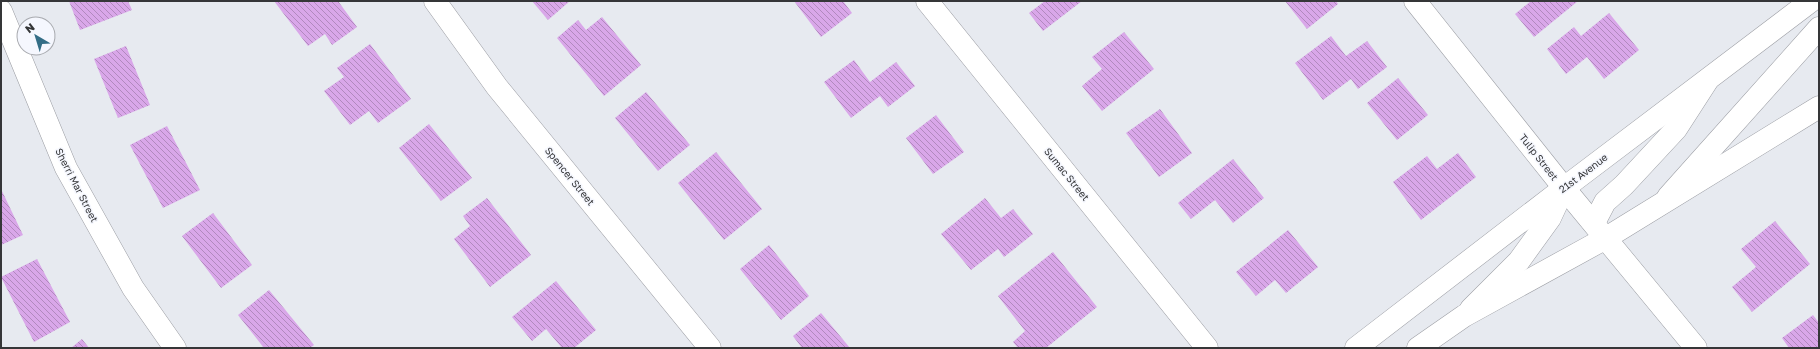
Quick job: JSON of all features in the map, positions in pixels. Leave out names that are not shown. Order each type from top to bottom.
[{"type":"street","name":"Spencer Street","points":[[434,1],[497,87],[710,348]]},
{"type":"street","name":"Sumac Street","points":[[927,1],[1207,348]]},
{"type":"street","name":"Tulip Street","points":[[1415,1],[1564,188],[1696,348]]},
{"type":"street","name":"21st Avenue","points":[[1356,348],[1811,1]]},
{"type":"street","name":"Sherri Mar Street","points":[[1,11],[66,168],[133,288],[175,348]]},
{"type":"street","points":[[1662,204],[1819,28]]},
{"type":"street","points":[[1600,231],[1605,202],[1624,185],[1676,129],[1709,78]]},
{"type":"street","points":[[1418,348],[1464,316],[1600,231],[1662,204],[1819,107]]},
{"type":"street","points":[[1464,316],[1519,261],[1550,218],[1564,188]]},
{"type":"building","points":[[69,1],[128,1],[132,10],[80,30]]},
{"type":"building","points":[[274,1],[338,1],[357,27],[332,45],[325,34],[308,46]]},
{"type":"building","points":[[532,1],[570,1],[548,20]]},
{"type":"building","points":[[794,1],[843,1],[852,13],[821,37]]},
{"type":"building","points":[[1045,1],[1082,1],[1043,31],[1029,13]]},
{"type":"building","points":[[1285,1],[1336,1],[1338,4],[1307,29]]},
{"type":"building","points":[[1531,1],[1578,1],[1534,37],[1515,14]]},
{"type":"building","points":[[1609,13],[1639,50],[1604,79],[1587,57],[1566,74],[1547,49],[1574,27],[1581,36]]},
{"type":"building","points":[[602,17],[641,65],[604,96],[557,38],[578,20],[586,30]]},
{"type":"building","points":[[1124,32],[1154,69],[1102,111],[1082,86],[1102,69],[1092,57]]},
{"type":"building","points":[[1331,36],[1346,56],[1367,41],[1387,67],[1358,89],[1351,79],[1323,100],[1295,63]]},
{"type":"building","points":[[370,44],[411,99],[378,123],[369,111],[350,125],[324,91],[344,77],[337,68]]},
{"type":"building","points":[[126,46],[150,105],[118,118],[94,59]]},
{"type":"building","points":[[854,60],[870,82],[896,62],[915,86],[888,107],[880,96],[851,118],[824,82]]},
{"type":"building","points":[[1398,78],[1428,115],[1397,140],[1367,103]]},
{"type":"building","points":[[646,92],[690,145],[658,171],[615,118]]},
{"type":"building","points":[[1160,109],[1192,153],[1159,177],[1126,133]]},
{"type":"building","points":[[936,115],[964,152],[933,174],[906,138]]},
{"type":"building","points":[[429,124],[472,178],[441,201],[399,148]]},
{"type":"building","points":[[167,126],[200,190],[163,208],[130,145]]},
{"type":"building","points":[[716,152],[762,209],[724,240],[678,183]]},
{"type":"building","points":[[1458,153],[1476,177],[1421,220],[1393,182],[1427,156],[1437,169]]},
{"type":"building","points":[[1233,159],[1264,198],[1233,223],[1215,200],[1191,219],[1178,203]]},
{"type":"building","points":[[1,189],[23,235],[1,245]]},
{"type":"building","points":[[487,198],[531,255],[490,287],[454,239],[470,226],[463,216]]},
{"type":"building","points":[[985,198],[1001,218],[1013,209],[1033,234],[1004,257],[998,249],[971,270],[941,234]]},
{"type":"building","points":[[213,213],[252,265],[221,288],[182,236]]},
{"type":"building","points":[[1775,221],[1810,264],[1752,312],[1732,287],[1756,267],[1741,249]]},
{"type":"building","points":[[1288,230],[1318,267],[1286,293],[1275,280],[1256,296],[1236,272]]},
{"type":"building","points":[[769,245],[809,296],[781,320],[740,269]]},
{"type":"building","points":[[1053,252],[1097,307],[1046,348],[1018,348],[1013,342],[1025,331],[998,296]]},
{"type":"building","points":[[37,259],[70,322],[34,342],[1,277]]},
{"type":"building","points":[[556,281],[596,330],[574,348],[562,348],[546,329],[532,341],[512,317]]},
{"type":"building","points":[[269,290],[314,345],[310,348],[264,348],[238,315]]},
{"type":"building","points":[[821,313],[850,348],[802,348],[793,336]]},
{"type":"building","points":[[1813,315],[1819,323],[1819,348],[1789,348],[1782,338]]},
{"type":"building","points":[[82,339],[89,348],[71,348]]}]
